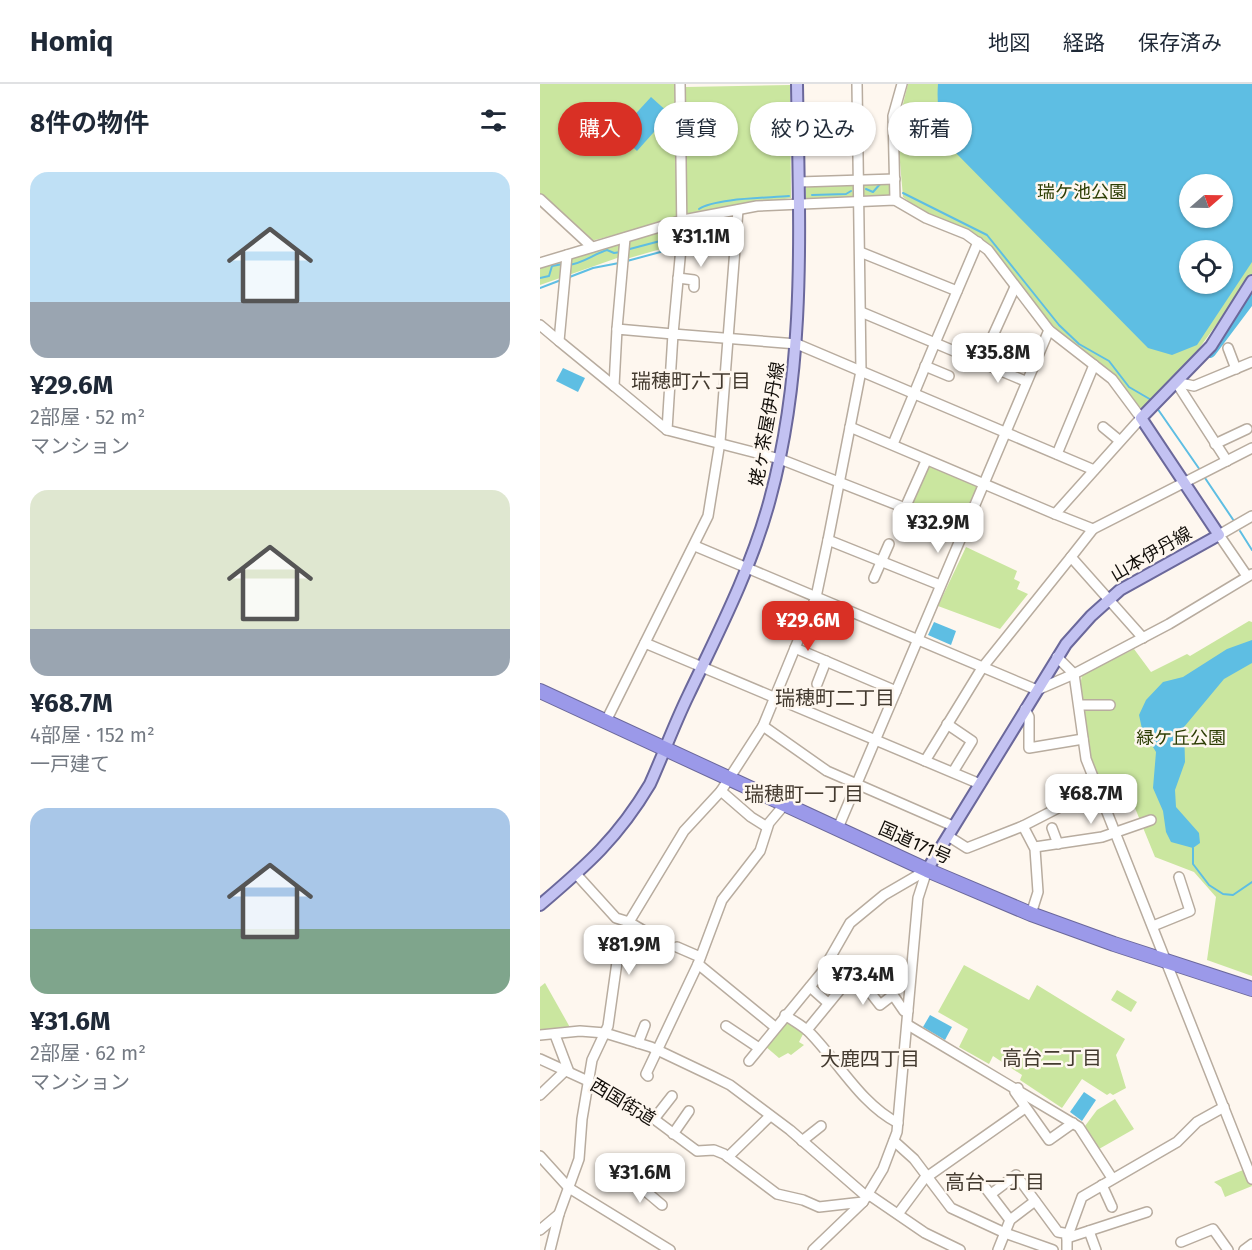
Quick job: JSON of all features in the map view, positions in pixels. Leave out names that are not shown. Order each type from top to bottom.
[{"type":"highway","name":"国道171号","points":[[540,691],[927,870],[1031,914],[1252,988]]},
{"type":"main road","name":"姥ヶ茶屋伊丹線","points":[[666,748],[746,568],[770,501],[780,459],[794,383],[797,344],[800,202],[797,84]]},
{"type":"main road","points":[[1141,418],[1211,346],[1252,281]]},
{"type":"main road","name":"山本伊丹線","points":[[927,870],[1066,644],[1108,600],[1133,582],[1219,535],[1141,418]]},
{"type":"main road","points":[[540,905],[599,855],[634,811],[666,748]]},
{"type":"street","points":[[667,430],[683,220],[680,84]]},
{"type":"street","points":[[550,1250],[559,1214],[579,1159],[588,1081],[594,1051],[605,1033],[617,962],[628,922],[684,831],[721,791],[763,726],[816,597],[861,370],[856,84]]},
{"type":"street","points":[[895,200],[893,116],[902,84]]},
{"type":"street","points":[[799,182],[895,179]]},
{"type":"street","points":[[540,199],[592,247]]},
{"type":"street","points":[[540,263],[683,220],[738,210],[800,202],[895,200],[978,242],[1048,330],[1112,379],[1141,418],[1055,514]]},
{"type":"street","points":[[606,721],[708,516],[720,442],[738,210]]},
{"type":"street","points":[[614,386],[625,238]]},
{"type":"street","points":[[892,444],[978,242]]},
{"type":"street","points":[[714,248],[735,249]]},
{"type":"street","points":[[860,252],[957,291]]},
{"type":"street","points":[[559,340],[567,255]]},
{"type":"street","points":[[678,278],[694,280],[694,287]]},
{"type":"street","points":[[981,362],[1015,287]]},
{"type":"street","points":[[861,312],[1025,381]]},
{"type":"street","points":[[540,325],[667,430],[780,459],[906,508],[961,534]]},
{"type":"street","points":[[617,329],[797,344],[1094,470]]},
{"type":"street","points":[[838,828],[1048,330]]},
{"type":"street","points":[[1228,348],[1236,369]]},
{"type":"street","points":[[1176,382],[1194,386],[1252,362]]},
{"type":"street","points":[[1057,454],[1094,365]]},
{"type":"street","points":[[925,366],[949,376]]},
{"type":"street","points":[[1176,382],[1227,461]]},
{"type":"street","points":[[850,427],[926,461],[1093,529]]},
{"type":"street","points":[[1103,427],[1120,441]]},
{"type":"street","points":[[1215,444],[1247,429]]},
{"type":"street","points":[[925,761],[982,668],[1093,529],[1252,448]]},
{"type":"street","points":[[906,508],[926,461]]},
{"type":"street","points":[[695,546],[1037,690],[1074,674],[1143,638],[1250,575],[1219,535],[1252,516]]},
{"type":"street","points":[[828,540],[940,585]]},
{"type":"street","points":[[874,578],[889,544]]},
{"type":"street","points":[[1071,557],[1143,638]]},
{"type":"street","points":[[645,643],[980,784]]},
{"type":"street","points":[[795,648],[896,691]]},
{"type":"street","points":[[1057,657],[1074,674],[1086,759],[1252,1179]]},
{"type":"street","points":[[817,684],[826,661]]},
{"type":"street","points":[[1080,705],[1110,705]]},
{"type":"street","points":[[1025,710],[1029,717],[1029,748],[1083,739]]},
{"type":"street","points":[[947,724],[972,741],[953,772]]},
{"type":"street","points":[[763,726],[827,771],[951,831],[968,848],[1023,826],[1097,788]]},
{"type":"street","points":[[721,791],[751,817],[767,827]]},
{"type":"street","points":[[646,1074],[659,1051],[699,960],[722,900],[760,851],[767,827],[785,804]]},
{"type":"street","points":[[1035,847],[1102,837],[1151,820]]},
{"type":"street","points":[[1023,826],[1035,847],[1038,892],[1031,914]]},
{"type":"street","points":[[1052,828],[1058,844]]},
{"type":"street","points":[[749,1061],[810,987],[855,918],[884,895],[927,870]]},
{"type":"street","points":[[813,1250],[866,1198],[883,1169],[894,1141],[898,1123],[908,1025],[918,898],[927,870]]},
{"type":"street","points":[[577,875],[610,913],[622,922],[628,922],[651,935]]},
{"type":"street","points":[[1153,926],[1190,911],[1179,877]]},
{"type":"street","points":[[677,947],[699,960],[775,1027]]},
{"type":"street","points":[[826,963],[848,981],[866,987],[880,1005],[893,995],[904,1011],[908,1011]]},
{"type":"street","points":[[807,1030],[848,981]]},
{"type":"street","points":[[810,987],[828,1003]]},
{"type":"street","points":[[785,1015],[807,1030],[886,1117],[898,1123]]},
{"type":"street","points":[[638,1043],[645,1025]]},
{"type":"street","points":[[908,1025],[1018,1088],[1079,1127],[1112,1179]]},
{"type":"street","points":[[726,1026],[759,1048]]},
{"type":"street","points":[[540,1035],[580,1031],[605,1033],[659,1051],[730,1085],[802,1141],[866,1198],[898,1214],[943,1243],[960,1250]]},
{"type":"street","points":[[540,1095],[567,1071],[555,1035]]},
{"type":"street","name":"西国街道","points":[[540,1059],[588,1081],[637,1113],[654,1119],[697,1151],[714,1150],[728,1157],[777,1194],[803,1200],[819,1207],[866,1198]]},
{"type":"street","points":[[1018,1088],[1015,1092],[1049,1140],[1073,1123]]},
{"type":"street","points":[[654,1119],[672,1096]]},
{"type":"street","points":[[1067,1250],[1068,1236],[1082,1197],[1177,1142],[1197,1122],[1224,1107]]},
{"type":"street","points":[[898,1214],[928,1177],[1025,1108]]},
{"type":"street","points":[[673,1134],[688,1111]]},
{"type":"street","points":[[728,1157],[770,1116]]},
{"type":"street","points":[[802,1141],[820,1126]]},
{"type":"street","points":[[894,1141],[914,1159],[951,1208],[1005,1233],[1053,1250]]},
{"type":"street","points":[[540,1156],[569,1188],[669,1250]]},
{"type":"street","points":[[991,1194],[1016,1175],[1058,1232],[1068,1236],[1148,1212]]},
{"type":"street","points":[[981,1182],[1010,1220]]},
{"type":"street","points":[[636,1183],[662,1204]]},
{"type":"street","points":[[1102,1185],[1111,1208]]},
{"type":"street","points":[[998,1250],[1010,1220],[1035,1201]]},
{"type":"street","points":[[540,1230],[559,1214]]},
{"type":"street","points":[[1182,1244],[1212,1227],[1228,1250]]},
{"type":"street","points":[[1089,1231],[1096,1250]]},
{"type":"street","points":[[1244,1250],[1252,1244]]},
{"type":"green space","points":[[540,84],[678,84],[678,102],[654,102],[654,156],[679,156],[680,218],[591,241],[540,193]]},
{"type":"green space","name":"瑞ケ池公園","points":[[908,84],[1252,84],[1252,275],[1193,357],[1145,410],[1133,403],[1038,311],[972,233],[925,213],[903,197],[899,156],[972,156],[972,102],[904,102]]},
{"type":"green space","points":[[790,85],[790,102],[750,102],[750,156],[791,156],[791,198],[687,214],[685,156],[738,156],[738,102],[683,102],[683,93],[686,87]]},
{"type":"green space","points":[[893,180],[893,197],[806,198],[806,182]]},
{"type":"green space","points":[[735,218],[733,235],[713,234],[626,259],[620,257],[540,285],[540,267],[677,227]]},
{"type":"green space","points":[[930,466],[976,484],[977,489],[961,528],[956,529],[908,507],[925,467]]},
{"type":"green space","points":[[966,547],[1017,571],[1014,579],[1020,582],[1017,589],[1028,594],[1000,629],[938,606]]},
{"type":"green space","name":"緑ケ丘公園","points":[[1249,621],[1252,622],[1252,976],[1207,960],[1216,897],[1194,872],[1155,857],[1124,781],[1102,788],[1088,755],[1080,686],[1082,675],[1134,649],[1151,672],[1187,654],[1190,656]]},
{"type":"green space","points":[[964,965],[1029,1000],[1037,985],[1125,1039],[1116,1055],[1126,1088],[1113,1095],[1110,1093],[1107,1095],[1082,1079],[1062,1108],[1020,1080],[1022,1075],[993,1056],[989,1064],[959,1047],[968,1029],[938,1012]]},
{"type":"green space","points":[[545,983],[572,1031],[540,1033],[540,987]]},
{"type":"green space","points":[[1117,990],[1137,1002],[1131,1012],[1111,1000]]},
{"type":"green space","points":[[784,1020],[804,1032],[799,1042],[804,1045],[791,1055],[788,1053],[779,1058],[765,1046]]},
{"type":"green space","points":[[1115,1099],[1134,1129],[1099,1149],[1085,1126],[1097,1110]]},
{"type":"green space","points":[[1243,1170],[1246,1171],[1252,1186],[1225,1197],[1221,1187],[1214,1182]]},
{"type":"water","name":"瑞ケ池公園","points":[[938,84],[1252,84],[1252,262],[1233,291],[1233,240],[1179,240],[1179,294],[1231,294],[1197,345],[1172,355],[1148,348],[959,156],[972,156],[972,102],[938,101]]},
{"type":"water","points":[[651,97],[657,102],[654,102],[654,132],[642,145],[642,107]]},
{"type":"water","points":[[563,368],[585,378],[578,392],[556,381]]},
{"type":"water","points":[[934,622],[956,631],[951,645],[928,635]]},
{"type":"water","points":[[1252,640],[1252,663],[1224,679],[1184,727],[1185,762],[1175,790],[1176,807],[1199,833],[1200,843],[1193,848],[1171,842],[1166,832],[1163,811],[1153,788],[1156,752],[1142,729],[1139,715],[1146,700],[1163,682],[1183,677],[1227,649]]},
{"type":"water","points":[[930,1015],[952,1027],[945,1040],[923,1027]]},
{"type":"water","points":[[1084,1092],[1096,1100],[1082,1121],[1070,1112]]},
{"type":"waterway","points":[[866,189],[873,192],[881,183]]},
{"type":"waterway","points":[[812,195],[846,194],[851,191]]},
{"type":"waterway","points":[[903,193],[987,235],[1059,325],[1079,344],[1109,361],[1129,387],[1153,401]]},
{"type":"waterway","points":[[699,209],[707,205],[729,201],[789,196]]},
{"type":"waterway","points":[[626,250],[679,236]]},
{"type":"waterway","points":[[685,245],[711,236],[732,238]]},
{"type":"waterway","points":[[627,261],[679,247]]},
{"type":"waterway","points":[[568,265],[607,250],[614,253],[621,252]]},
{"type":"waterway","points":[[567,278],[593,268],[619,263]]},
{"type":"waterway","points":[[540,278],[549,276],[552,266],[563,264]]},
{"type":"waterway","points":[[540,288],[561,280]]},
{"type":"waterway","points":[[1210,352],[1252,296]]},
{"type":"waterway","points":[[1157,408],[1200,470]]},
{"type":"waterway","points":[[1203,475],[1234,521]]},
{"type":"waterway","points":[[1240,531],[1252,550]]},
{"type":"waterway","points":[[1193,848],[1193,864],[1209,885],[1223,894],[1233,895],[1252,882]]},
{"type":"district","name":"瑞穂町六丁目","points":[[691,381]]},
{"type":"district","name":"瑞穂町二丁目","points":[[835,698]]},
{"type":"district","name":"瑞穂町一丁目","points":[[804,794]]},
{"type":"district","name":"高台二丁目","points":[[1052,1058]]},
{"type":"district","name":"大鹿四丁目","points":[[870,1059]]},
{"type":"district","name":"高台一丁目","points":[[995,1182]]}]
